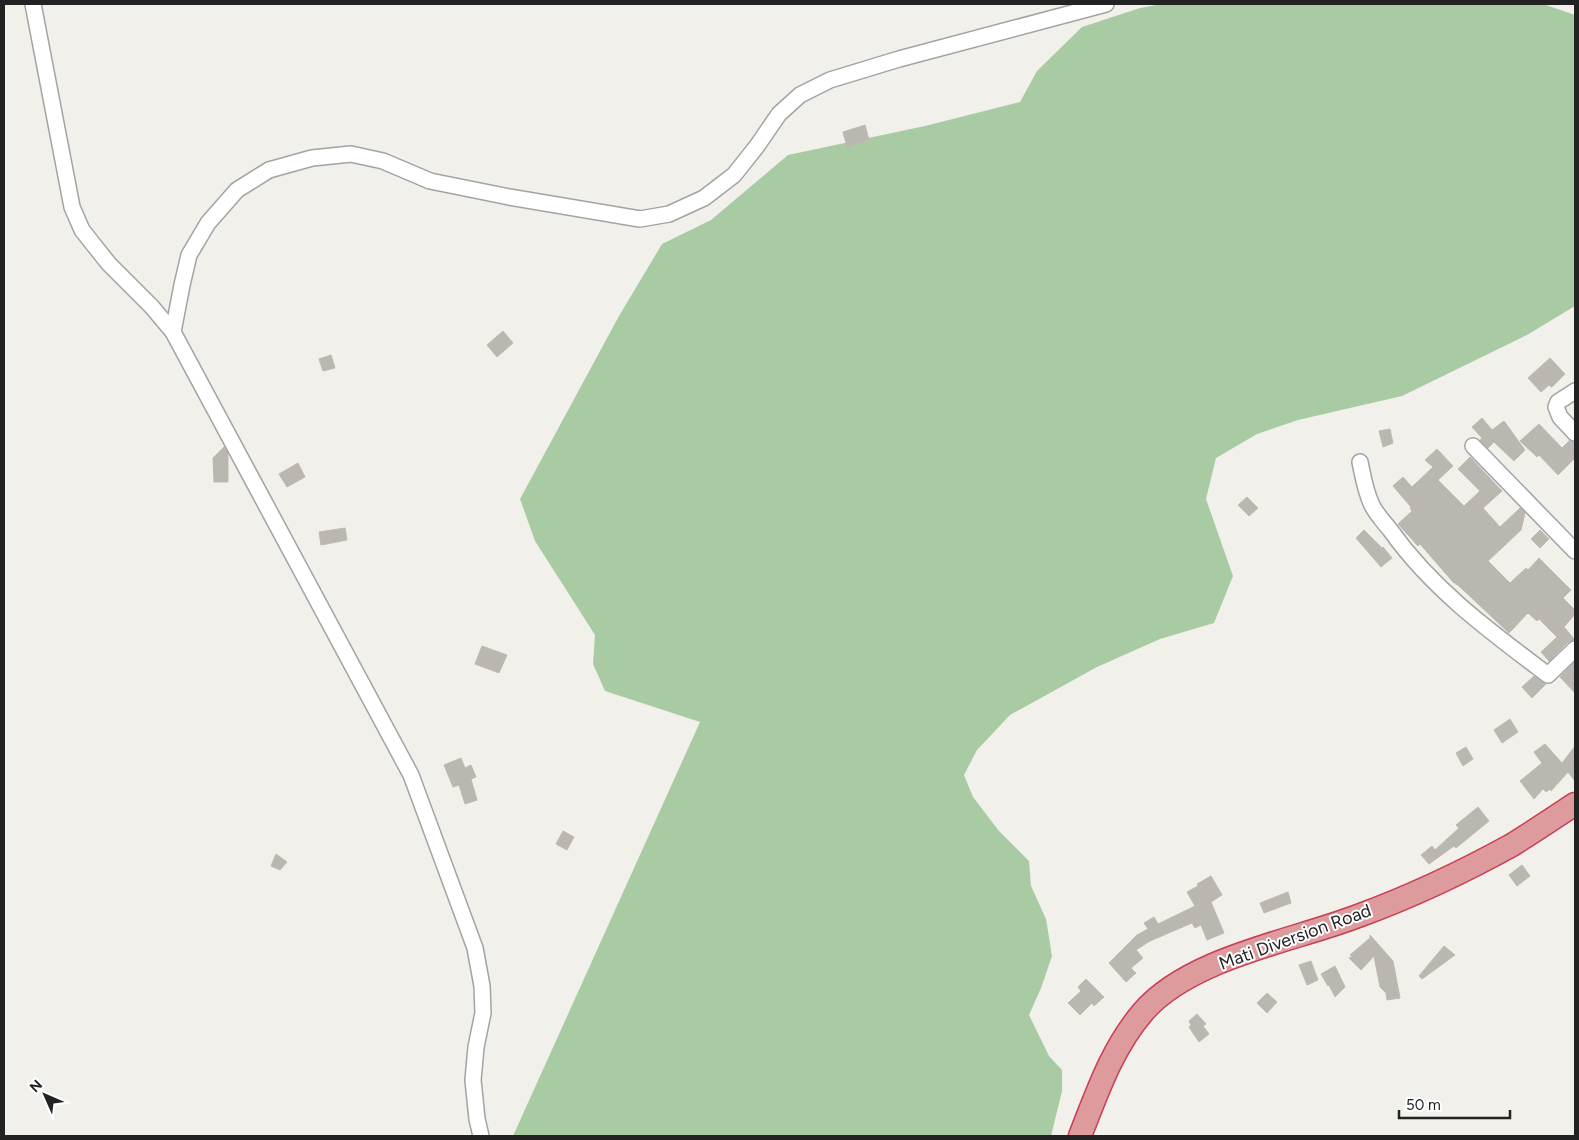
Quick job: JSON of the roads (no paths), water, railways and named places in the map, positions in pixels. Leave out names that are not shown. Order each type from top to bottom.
[{"type":"highway","name":"Mati Diversion Road","points":[[1080,1136],[1106,1072],[1123,1039],[1144,1011],[1169,989],[1226,960],[1357,917],[1437,883],[1512,845],[1575,804]]},
{"type":"street","points":[[33,4],[72,207],[82,230],[109,264],[152,307],[173,332],[411,776],[476,948],[482,986],[483,1014],[472,1080],[481,1136]]},
{"type":"street","points":[[173,332],[189,255],[208,223],[238,190],[269,170],[312,158],[351,154],[383,161],[430,181],[509,197],[640,219],[669,214],[704,198],[734,175],[779,114],[800,95],[830,80],[899,59],[1106,4]]},
{"type":"street","points":[[1575,391],[1558,402],[1556,407],[1560,417],[1575,433]]},
{"type":"street","points":[[1473,446],[1575,551]]},
{"type":"street","points":[[1360,462],[1364,485],[1371,504],[1400,544],[1427,575],[1457,604],[1548,675],[1575,649]]}]
